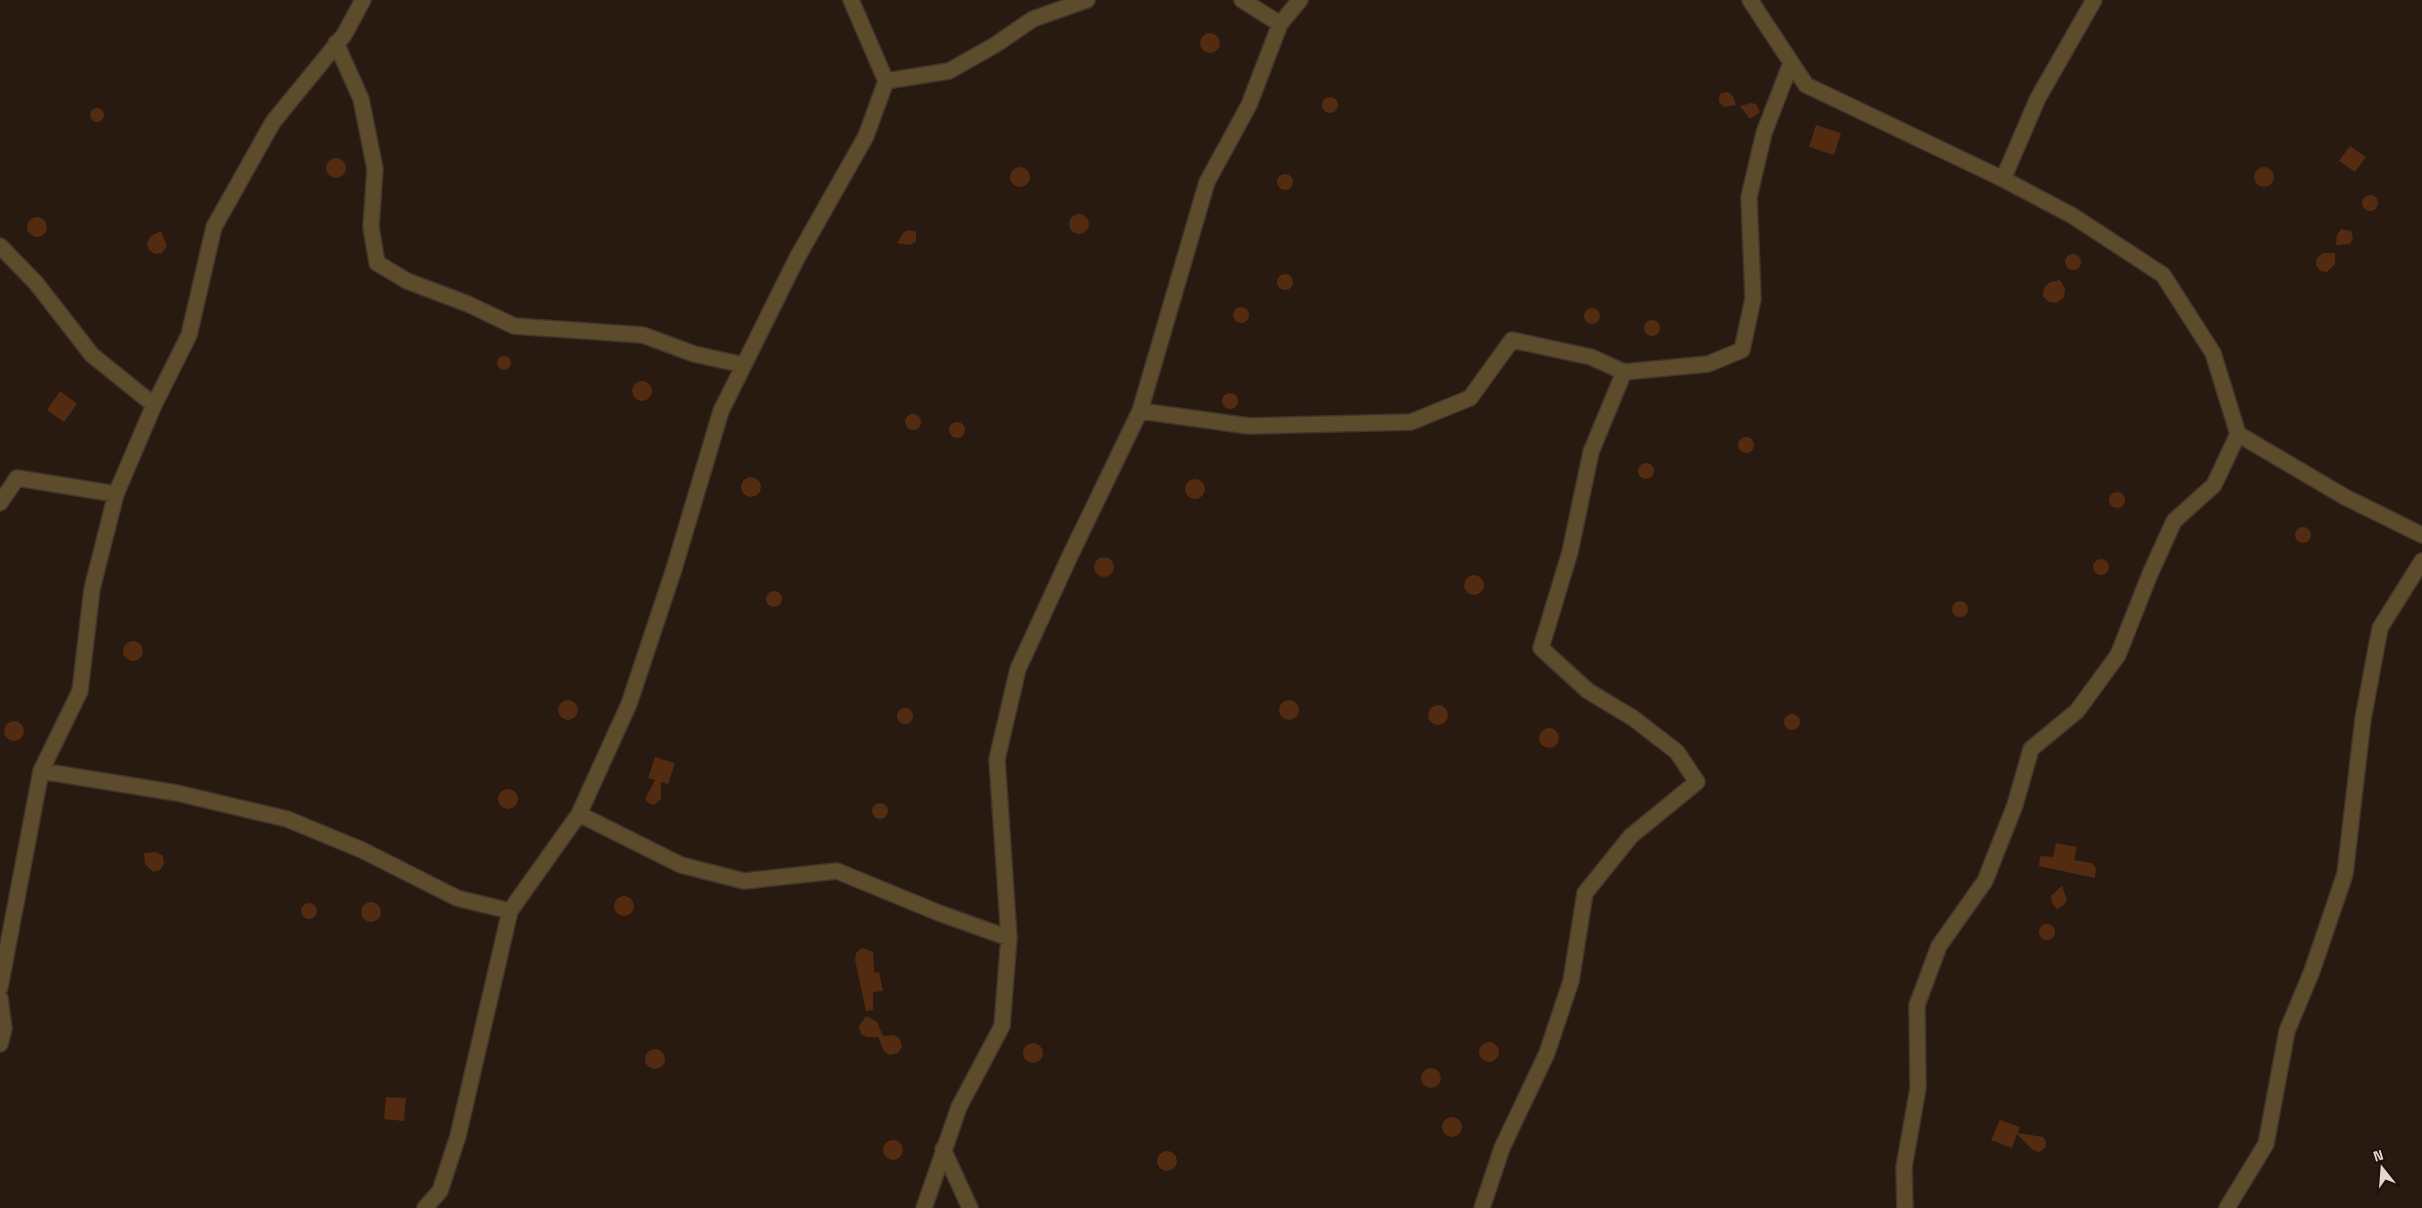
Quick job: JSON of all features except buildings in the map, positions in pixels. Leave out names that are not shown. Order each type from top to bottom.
[{"type":"street","points":[[0,987],[41,771],[80,692],[92,589],[116,494],[154,405],[189,335],[214,227],[273,122],[336,43],[363,0]]},
{"type":"street","points":[[425,1208],[440,1191],[458,1136],[510,911],[579,814],[629,704],[674,569],[721,411],[796,258],[866,136],[886,81],[851,0]]},
{"type":"street","points":[[886,81],[949,71],[996,45],[1033,19],[1087,0]]},
{"type":"street","points":[[1242,0],[1280,24]]},
{"type":"street","points":[[924,1208],[959,1107],[1002,1026],[1009,938],[998,759],[1018,669],[1140,411],[1208,182],[1249,105],[1280,24],[1300,0]]},
{"type":"street","points":[[1750,0],[1806,85],[2003,179],[2073,216],[2163,275],[2213,353],[2238,434],[2345,497],[2422,535]]},
{"type":"street","points":[[2003,179],[2038,98],[2094,0]]},
{"type":"street","points":[[336,43],[361,98],[375,169],[371,227],[377,263],[407,281],[468,304],[514,326],[643,335],[694,354],[744,365]]},
{"type":"street","points":[[1140,411],[1249,426],[1410,422],[1470,398],[1512,340],[1591,357],[1624,372],[1708,364],[1742,350],[1753,299],[1749,197],[1764,132],[1792,63]]},
{"type":"street","points":[[0,246],[36,283],[92,354],[154,405]]},
{"type":"street","points":[[1482,1208],[1502,1148],[1547,1052],[1571,981],[1585,893],[1631,836],[1697,782],[1677,752],[1633,718],[1588,691],[1541,648],[1570,552],[1591,452],[1624,372]]},
{"type":"street","points":[[1905,1208],[1904,1167],[1918,1088],[1917,1005],[1939,946],[1985,881],[2015,805],[2031,749],[2076,711],[2118,655],[2150,574],[2174,521],[2214,484],[2238,434]]},
{"type":"street","points":[[0,503],[17,478],[116,494]]},
{"type":"street","points":[[2227,1208],[2266,1144],[2287,1032],[2312,971],[2346,874],[2363,719],[2380,628],[2422,561]]},
{"type":"street","points":[[41,771],[176,793],[287,819],[362,850],[457,898],[510,911]]},
{"type":"street","points":[[579,814],[681,865],[744,881],[837,872],[939,914],[1009,938]]},
{"type":"street","points":[[0,998],[2,1028],[0,1044]]},
{"type":"street","points":[[944,1149],[970,1208]]}]
